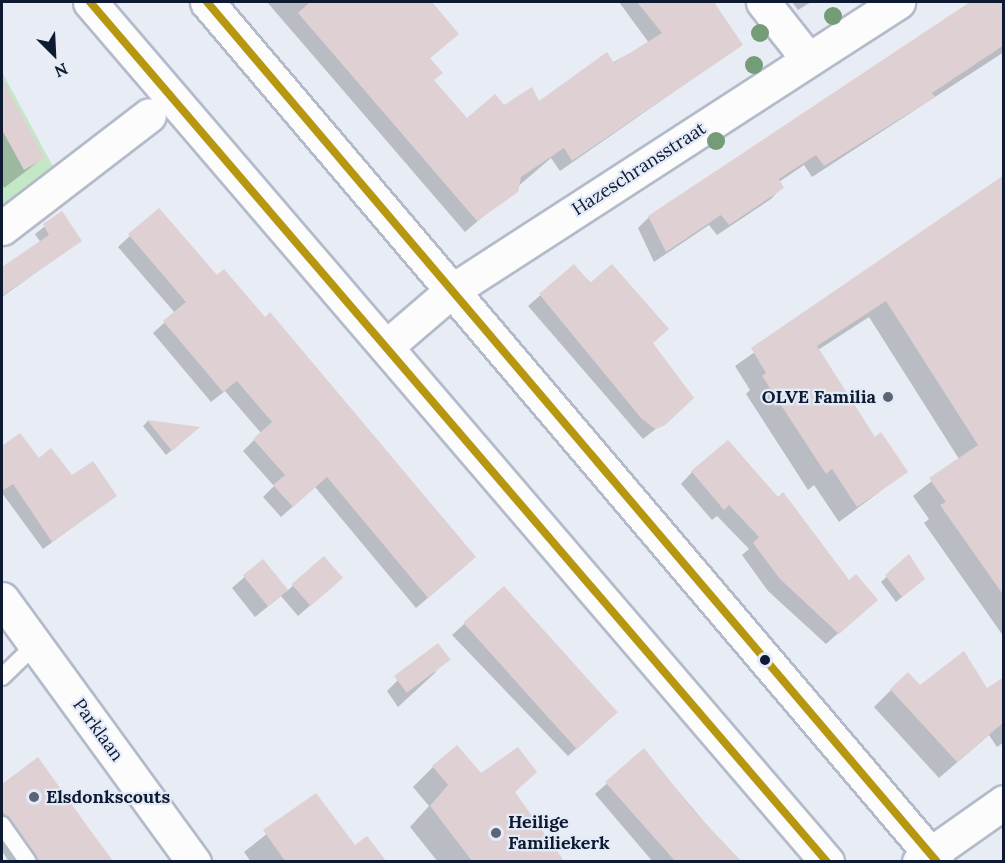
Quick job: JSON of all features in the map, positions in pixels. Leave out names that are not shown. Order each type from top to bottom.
[{"type":"main road","points":[[90,2],[827,861]]},
{"type":"main road","points":[[207,2],[929,858],[1004,802]]},
{"type":"main road","points":[[763,2],[807,58]]},
{"type":"main road","name":"Hazeschransstraat","points":[[387,346],[450,292],[807,58],[898,2]]},
{"type":"main road","points":[[2,228],[149,115]]},
{"type":"main road","name":"Parklaan","points":[[2,599],[194,861]]},
{"type":"lane","points":[[2,677],[36,644]]},
{"type":"lane","points":[[2,825],[27,861]]},
{"type":"green space","points":[[2,72],[63,185],[2,238]]},
{"type":"building","points":[[310,2],[432,2],[459,34],[430,58],[443,73],[434,80],[467,118],[495,94],[504,105],[532,87],[539,101],[607,52],[614,63],[662,33],[637,2],[714,2],[743,45],[572,161],[564,148],[521,177],[518,192],[477,221],[298,13]]},
{"type":"building","points":[[970,2],[1004,2],[1004,45],[932,93],[935,97],[824,166],[816,155],[779,179],[784,188],[729,225],[721,215],[666,252],[648,216]]},
{"type":"building","points":[[2,79],[45,158],[24,170],[2,130]]},
{"type":"building","name":"OLVE Familia","points":[[1004,175],[1004,596],[940,505],[946,502],[929,478],[978,445],[886,301],[817,346],[875,437],[881,432],[908,472],[857,507],[832,469],[826,474],[762,376],[766,373],[751,348]]},
{"type":"building","points":[[159,208],[217,275],[224,269],[265,317],[270,312],[476,557],[428,598],[327,477],[293,507],[273,485],[285,475],[253,439],[272,422],[237,381],[223,392],[163,321],[186,302],[128,234]]},
{"type":"building","points":[[62,211],[82,241],[2,296],[2,267],[49,235],[43,224]]},
{"type":"building","points":[[574,264],[590,283],[612,264],[669,329],[653,343],[694,398],[664,426],[655,429],[641,418],[539,294]]},
{"type":"building","points":[[147,420],[200,427],[172,451]]},
{"type":"building","points":[[20,433],[39,458],[51,448],[72,475],[93,461],[117,496],[52,542],[13,484],[2,491],[2,446]]},
{"type":"building","points":[[728,440],[778,497],[783,492],[849,580],[856,574],[878,600],[839,634],[780,579],[753,543],[759,537],[729,505],[724,510],[691,471]]},
{"type":"building","points":[[909,554],[925,579],[902,597],[885,575]]},
{"type":"building","points":[[324,556],[343,578],[311,606],[292,584]]},
{"type":"building","points":[[263,559],[288,590],[268,606],[243,575]]},
{"type":"building","points":[[504,586],[618,712],[577,749],[463,623]]},
{"type":"building","points":[[438,643],[451,660],[407,693],[394,676]]},
{"type":"building","points":[[964,651],[987,688],[1004,677],[1004,722],[957,762],[890,689],[908,672],[920,685]]},
{"type":"building","name":"Heilige Familiekerk","points":[[457,745],[481,773],[518,747],[537,772],[515,792],[564,861],[472,861],[430,806],[448,785],[432,766]]},
{"type":"building","points":[[644,748],[693,810],[741,861],[675,861],[605,782]]},
{"type":"building","name":"Elsdonkscouts","points":[[38,757],[113,861],[38,861],[2,810],[2,784]]},
{"type":"building","points":[[316,793],[355,845],[367,836],[386,861],[285,861],[263,830]]},
{"type":"transit line","points":[[90,2],[827,862]]},
{"type":"transit line","points":[[207,2],[937,862]]},
{"type":"place","name":"OLVE Familia","points":[[888,397]]},
{"type":"place","name":"Elsdonkscouts","points":[[34,797]]},
{"type":"place","name":"Heilige Familiekerk","points":[[496,833]]}]
